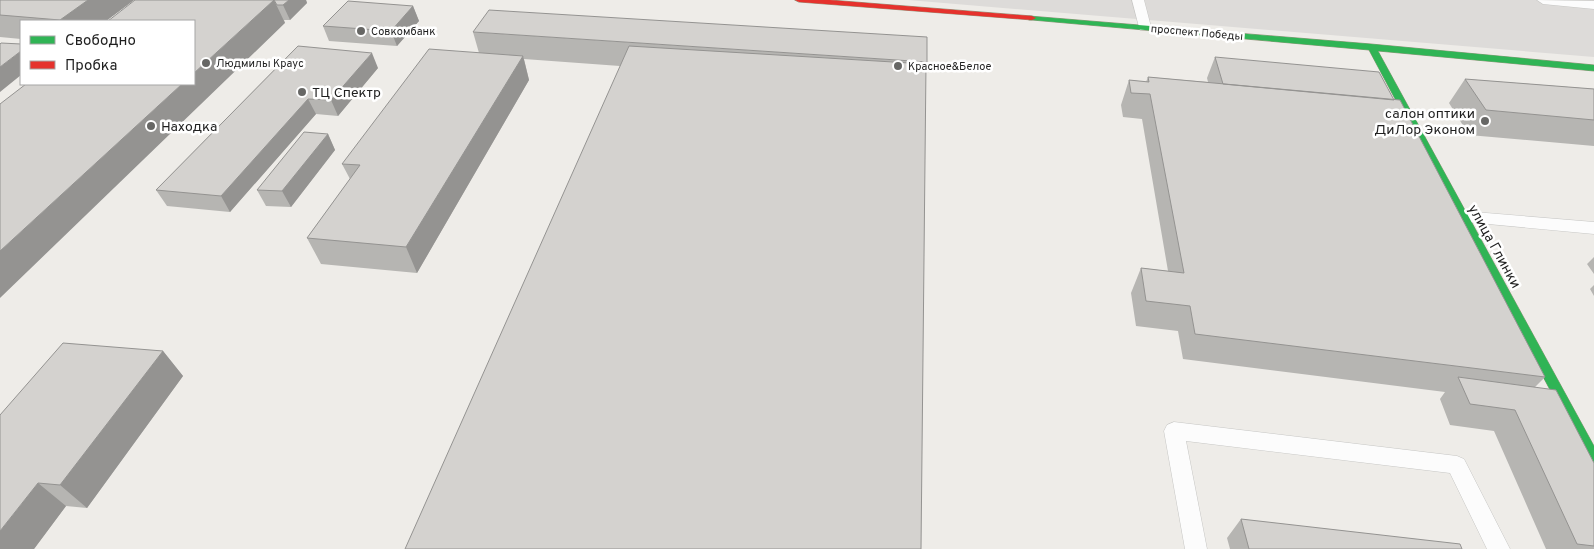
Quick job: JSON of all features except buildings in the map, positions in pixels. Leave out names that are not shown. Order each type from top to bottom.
[{"type":"main road","name":"проспект Победы","points":[[799,0],[1145,27],[1594,68]]},
{"type":"main road","name":"улица Глинки","points":[[1371,47],[1594,459]]},
{"type":"lane","points":[[1138,0],[1145,27]]},
{"type":"lane","points":[[1543,0],[1594,5]]},
{"type":"lane","points":[[1462,217],[1594,228]]},
{"type":"lane","points":[[1196,549],[1174,431],[1457,465],[1499,549]]},
{"type":"shaded area","points":[[908,0],[1594,0],[1594,57]]},
{"type":"traffic: fast","points":[[1032,18],[1594,68]]},
{"type":"traffic: fast","points":[[1371,47],[1594,459]]},
{"type":"traffic: jam","points":[[799,0],[1032,18]]},
{"type":"place","name":"Совкомбанк","points":[[361,31]]},
{"type":"place","name":"Людмилы Краус","points":[[206,63]]},
{"type":"place","name":"Красное&Белое","points":[[898,66]]},
{"type":"place","name":"ТЦ Спектр","points":[[302,92]]},
{"type":"place","name":"салон оптики ДиЛор Эконом","points":[[1485,121]]},
{"type":"place","name":"Находка","points":[[151,126]]}]
